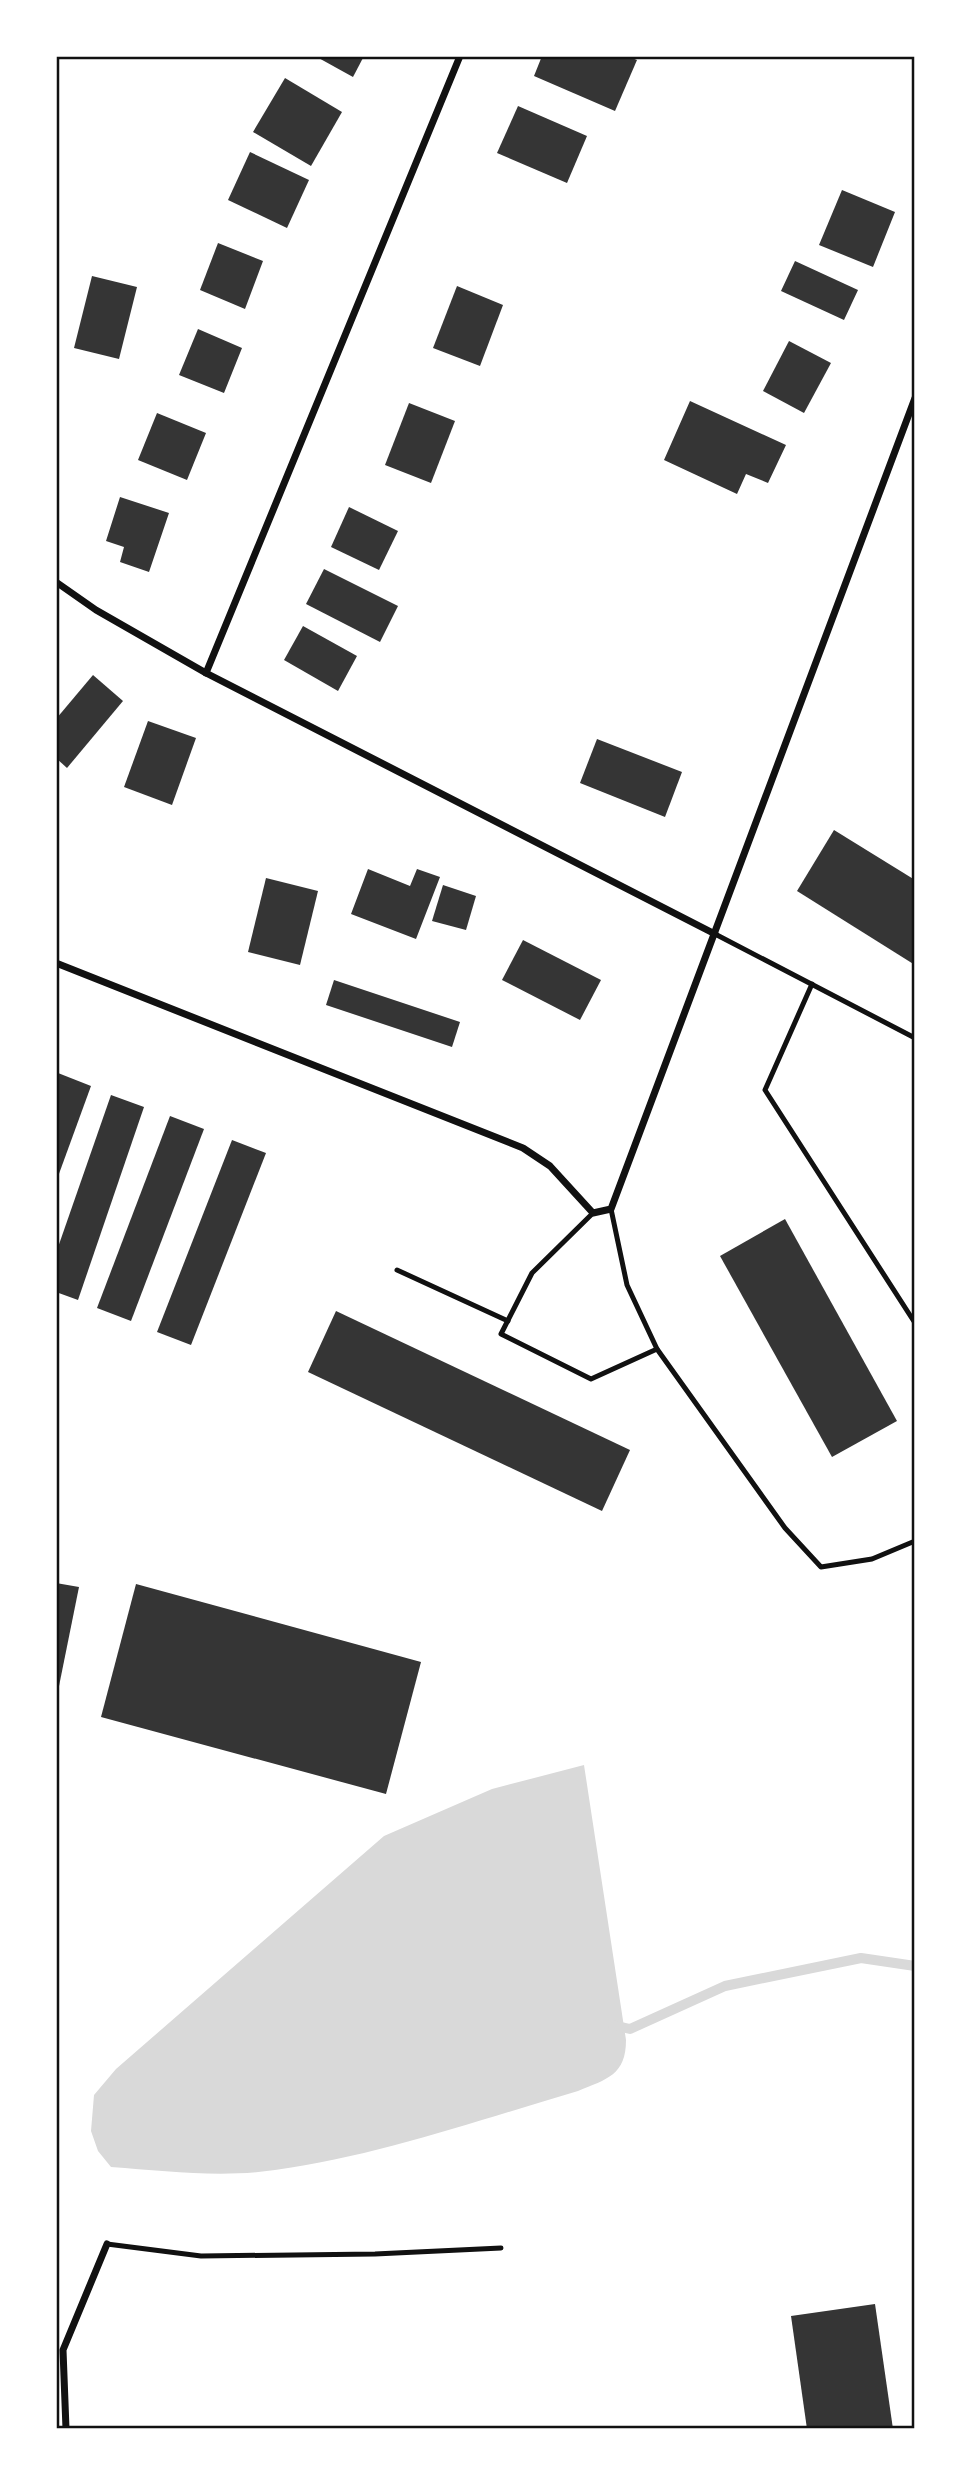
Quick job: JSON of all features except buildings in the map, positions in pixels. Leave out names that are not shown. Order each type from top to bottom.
[{"type":"street","points":[[206,673],[460,56]]},
{"type":"street","points":[[56,963],[523,1148],[550,1166],[593,1213],[611,1209],[915,398]]},
{"type":"street","points":[[56,582],[96,610],[206,673],[715,934]]},
{"type":"street","points":[[66,2429],[63,2350],[107,2244]]},
{"type":"lane","points":[[715,934],[915,1038]]},
{"type":"lane","points":[[812,984],[765,1090],[915,1323]]},
{"type":"lane","points":[[611,1209],[627,1285],[657,1349],[785,1528],[821,1567],[872,1559],[915,1541]]},
{"type":"lane","points":[[593,1213],[532,1273],[501,1334],[591,1379],[657,1349]]},
{"type":"lane","points":[[397,1270],[508,1321]]},
{"type":"lane","points":[[107,2244],[201,2256],[375,2254],[501,2248]]},
{"type":"shaded area","points":[[584,1765],[626,2040],[623,2061],[613,2074],[578,2091],[466,2125],[314,2164],[234,2173],[111,2167],[98,2151],[91,2131],[94,2095],[116,2069],[384,1836],[492,1789]]},
{"type":"waterway","points":[[613,2025],[630,2029],[725,1986],[861,1958],[915,1966]]}]
